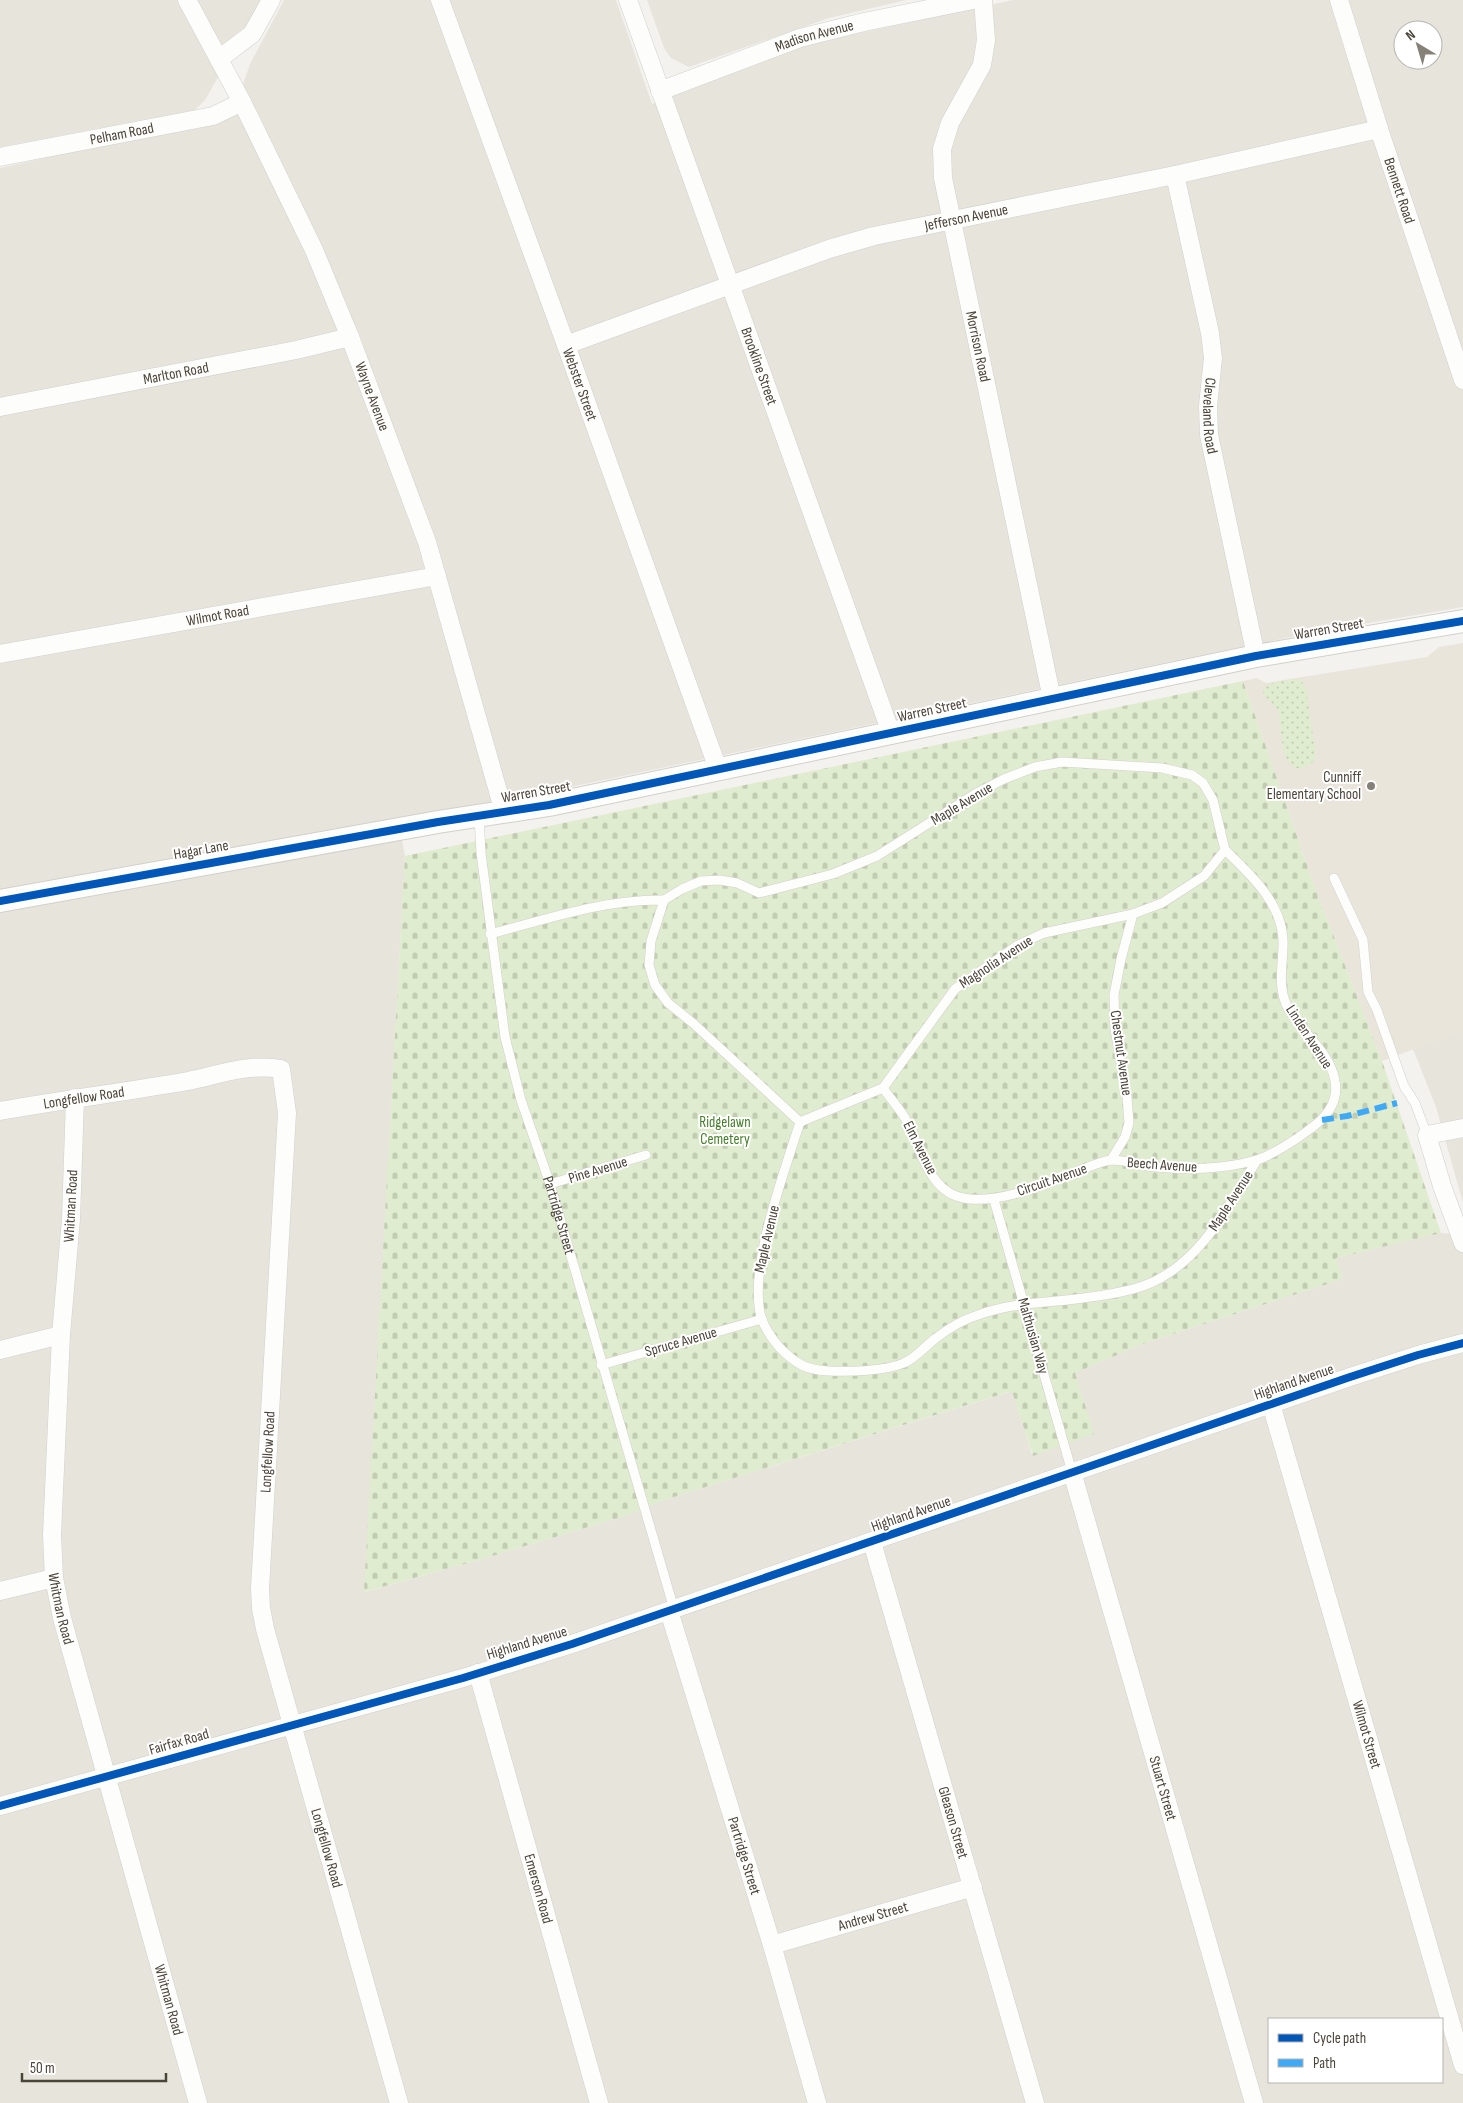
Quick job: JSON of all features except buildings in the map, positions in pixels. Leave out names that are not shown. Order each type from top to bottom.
[{"type":"street","name":"Wayne Avenue","points":[[187,0],[220,58],[314,250],[350,337],[408,490],[436,576],[504,812]]},
{"type":"street","points":[[220,58],[252,34],[271,0]]},
{"type":"street","name":"Webster Street","points":[[440,0],[718,769]]},
{"type":"street","name":"Brookline Street","points":[[628,0],[891,733]]},
{"type":"street","name":"Madison Avenue","points":[[660,91],[800,38],[864,22],[973,0]]},
{"type":"street","name":"Morrison Road","points":[[983,0],[986,40],[982,65],[950,123],[942,148],[943,178],[950,221],[1052,699]]},
{"type":"street","name":"Bennett Road","points":[[1340,0],[1379,129],[1463,380]]},
{"type":"street","name":"Pelham Road","points":[[0,157],[213,116],[242,102]]},
{"type":"street","name":"Jefferson Avenue","points":[[566,345],[829,249],[874,236],[1175,174],[1379,129]]},
{"type":"street","name":"Cleveland Road","points":[[1175,174],[1214,358],[1208,406],[1209,435],[1256,656]]},
{"type":"street","name":"Marlton Road","points":[[0,407],[296,350],[350,337]]},
{"type":"street","name":"Wilmot Road","points":[[0,654],[436,576]]},
{"type":"street","name":"Warren Street","points":[[407,827],[549,805],[1256,656],[1463,621]]},
{"type":"street","name":"Hagar Lane","points":[[0,900],[407,827]]},
{"type":"street","name":"Longfellow Road","points":[[0,1111],[187,1081],[252,1068],[281,1069],[287,1113],[260,1589],[263,1618],[399,2103]]},
{"type":"street","name":"Whitman Road","points":[[75,1098],[71,1218],[61,1335],[52,1535],[54,1578],[62,1618],[198,2103]]},
{"type":"street","points":[[1463,1128],[1427,1136],[1442,1186],[1463,1243]]},
{"type":"street","points":[[0,1350],[61,1335]]},
{"type":"street","name":"Highland Avenue","points":[[365,1705],[478,1673],[672,1610],[1271,1404],[1409,1358],[1463,1344]]},
{"type":"street","name":"Wilmot Street","points":[[1271,1404],[1463,2066]]},
{"type":"street","name":"Stuart Street","points":[[1072,1472],[1254,2103]]},
{"type":"street","name":"Gleason Street","points":[[872,1542],[1035,2103]]},
{"type":"street","points":[[0,1591],[54,1578]]},
{"type":"street","name":"Partridge Street","points":[[672,1610],[817,2103]]},
{"type":"street","name":"Emerson Road","points":[[478,1673],[599,2103]]},
{"type":"street","name":"Fairfax Road","points":[[0,1806],[365,1705]]},
{"type":"street","name":"Andrew Street","points":[[772,1945],[973,1887]]},
{"type":"lane","name":"Maple Avenue","points":[[490,934],[608,904],[640,900],[664,900],[682,889],[701,881],[720,880],[737,883],[759,893],[834,874],[877,856],[975,794],[1004,779],[1035,767],[1062,762],[1162,768],[1192,775],[1202,783],[1213,800],[1225,850]]},
{"type":"lane","name":"Partridge Street","points":[[479,815],[480,848],[490,934],[505,1037],[521,1100],[550,1184],[672,1610]]},
{"type":"lane","name":"Magnolia Avenue","points":[[883,1088],[955,989],[987,966],[1018,945],[1044,933],[1068,926],[1133,914],[1162,903],[1204,876],[1225,850]]},
{"type":"lane","name":"Linden Avenue","points":[[1225,850],[1255,880],[1276,909],[1283,936],[1280,977],[1286,1004],[1327,1059],[1336,1083],[1333,1106],[1322,1120]]},
{"type":"lane","points":[[1334,878],[1363,940],[1368,992],[1377,1010],[1404,1086],[1415,1103],[1427,1136]]},
{"type":"lane","points":[[664,900],[651,941],[649,965],[655,984],[668,1003],[694,1024],[800,1122],[883,1088]]},
{"type":"lane","name":"Chestnut Avenue","points":[[1110,1160],[1125,1137],[1129,1123],[1127,1097],[1115,1029],[1114,995],[1133,914]]},
{"type":"lane","name":"Elm Avenue","points":[[883,1088],[905,1118],[929,1170],[939,1184],[956,1196],[972,1200],[994,1200]]},
{"type":"lane","name":"Beech Avenue","points":[[1110,1160],[1176,1169],[1208,1168],[1257,1160],[1298,1137],[1322,1120]]},
{"type":"lane","name":"Maple Avenue","points":[[800,1122],[778,1192],[758,1273],[758,1299],[762,1319],[775,1342],[792,1361],[812,1370],[841,1372],[905,1363],[935,1338],[963,1320],[986,1312],[1023,1303],[1076,1299],[1117,1293],[1145,1285],[1170,1272],[1215,1229],[1257,1160]]},
{"type":"lane","name":"Pine Avenue","points":[[550,1184],[646,1155]]},
{"type":"lane","name":"Circuit Avenue","points":[[994,1200],[1110,1160]]},
{"type":"lane","name":"Malthusian Way","points":[[994,1200],[1013,1260],[1023,1303],[1072,1472]]},
{"type":"lane","name":"Spruce Avenue","points":[[601,1365],[762,1319]]},
{"type":"shaded area","points":[[0,0],[262,0],[205,100],[195,110],[0,147]]},
{"type":"shaded area","points":[[284,0],[616,0],[652,104],[813,43],[1013,0],[1463,0],[1463,607],[1327,630],[1221,651],[446,813],[0,893],[0,168],[255,111],[243,84],[250,64]]},
{"type":"shaded area","points":[[647,0],[907,0],[829,18],[689,67],[671,58],[664,48]]},
{"type":"shaded area","name":"Cunniff Elementary School","points":[[1463,643],[1463,1031],[1382,1061],[1315,888],[1243,681],[1257,678],[1266,683],[1427,657],[1439,647]]},
{"type":"shaded area","points":[[401,835],[405,856],[365,1592],[628,1515],[661,1501],[1013,1391],[1032,1455],[1075,1373],[1145,1343],[1343,1279],[1335,1258],[1439,1233],[1463,1234],[1463,2103],[0,2103],[0,907]]},
{"type":"shaded area","points":[[1463,1031],[1463,1203],[1436,1107],[1413,1049]]},
{"type":"green space","points":[[1296,679],[1301,680],[1306,689],[1316,758],[1309,765],[1300,768],[1293,767],[1285,755],[1278,711],[1263,693],[1272,683]]},
{"type":"green space","name":"Ridgelawn Cemetery","points":[[1243,681],[1315,888],[1382,1061],[1441,1233],[1336,1258],[1343,1279],[1145,1343],[1075,1373],[1094,1434],[1033,1456],[1012,1391],[661,1501],[628,1515],[364,1592],[405,856]]},
{"type":"marked path","points":[[1322,1120],[1347,1116],[1397,1103]]},
{"type":"cycle path","points":[[0,901],[438,822],[549,805],[1256,656],[1463,621]]},
{"type":"cycle path","points":[[0,1806],[463,1678],[572,1644],[1350,1377],[1463,1343]]},
{"type":"place","name":"Cunniff Elementary School","points":[[1371,786]]}]
